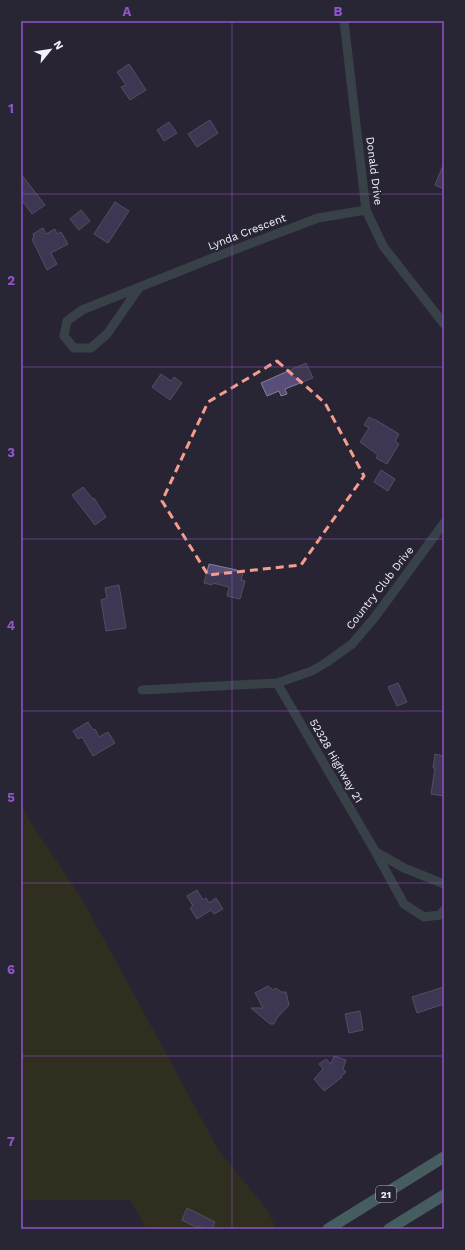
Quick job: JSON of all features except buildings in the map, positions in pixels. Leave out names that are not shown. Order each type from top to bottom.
[{"type":"main road","name":"21","points":[[328,1229],[444,1157]]},
{"type":"main road","points":[[389,1229],[444,1195]]},
{"type":"street","name":"Donald Drive","points":[[344,21],[366,210],[384,246],[444,324]]},
{"type":"street","name":"Lynda Crescent","points":[[138,288],[107,334],[91,348],[74,348],[64,336],[67,321],[82,310],[210,259],[318,218],[366,210]]},
{"type":"street","name":"Country Club Drive","points":[[142,690],[277,683],[312,671],[352,644],[375,617],[444,523]]},
{"type":"street","name":"52328 Highway 21","points":[[277,683],[375,851],[404,904],[424,917],[440,915],[444,910]]},
{"type":"street","name":"52328 Highway 21","points":[[375,851],[404,868],[444,884]]},
{"type":"highlighted area","points":[[277,361],[325,403],[364,476],[301,565],[208,575],[162,501],[208,402]]},
{"type":"shaded area","points":[[21,805],[29,820],[82,899],[219,1151],[268,1211],[276,1229],[147,1229],[130,1200],[21,1200]]}]
